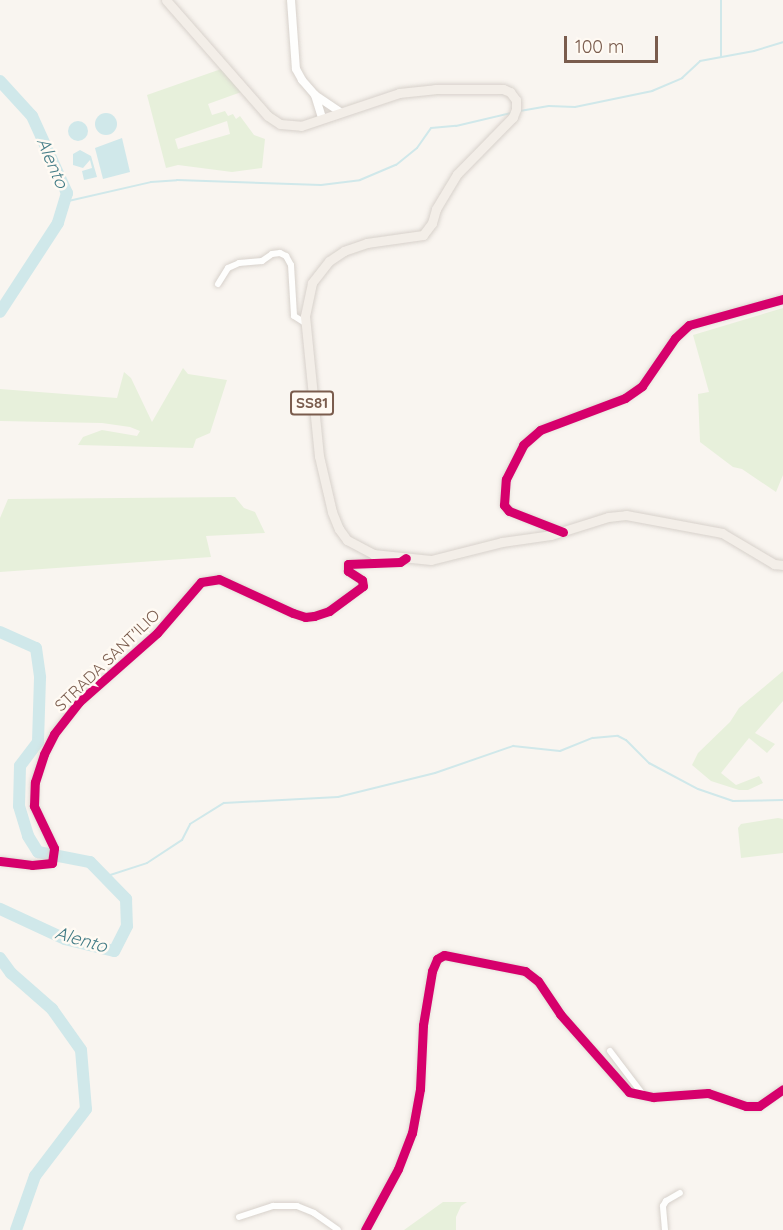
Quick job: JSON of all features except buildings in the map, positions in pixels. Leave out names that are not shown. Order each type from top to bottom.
[{"type":"main road","name":"SS81","points":[[166,0],[268,116],[290,127],[301,126],[399,93],[435,89],[503,89],[513,95],[517,104],[513,117],[458,174],[423,235],[367,243],[344,251],[318,272],[310,289],[306,323],[320,456],[335,521],[343,535],[357,548],[377,555],[431,560],[502,542],[563,532],[608,516],[626,515],[722,533],[774,564],[783,565]]},
{"type":"main road","points":[[291,0],[296,69],[302,80],[315,94],[340,112]]},
{"type":"main road","points":[[315,94],[322,118]]},
{"type":"street","points":[[218,284],[228,268],[239,263],[262,261],[279,253],[286,256],[291,265],[294,316],[306,323]]},
{"type":"street","points":[[563,532],[509,511],[504,505],[506,479],[523,445],[540,430],[624,398],[642,386],[675,338],[689,325],[783,299]]},
{"type":"street","name":"STRADA SANT'ILIO","points":[[0,861],[32,865],[52,863],[54,848],[34,806],[35,782],[44,754],[54,734],[79,702],[157,633],[201,582],[219,579],[293,613],[304,617],[314,616],[328,611],[363,586],[362,580],[348,571],[348,564],[400,561],[406,558]]},
{"type":"street","points":[[365,1230],[398,1169],[412,1133],[420,1089],[423,1025],[432,971],[437,959],[444,955],[525,970],[538,981],[560,1014],[629,1092],[644,1096],[708,1093],[746,1106],[759,1106],[783,1089]]},
{"type":"street","points":[[610,1052],[644,1096]]},
{"type":"street","points":[[665,1230],[663,1206],[666,1200],[680,1193]]},
{"type":"street","points":[[239,1217],[273,1206],[297,1206],[314,1213],[338,1230]]},
{"type":"green space","points":[[224,68],[244,91],[208,104],[212,115],[225,111],[228,116],[233,114],[236,119],[240,116],[254,135],[265,139],[262,168],[232,172],[178,165],[166,168],[147,95]],"holes":[[[227,121],[230,134],[178,149],[175,139]]]},
{"type":"green space","points":[[783,308],[783,475],[776,492],[742,469],[733,467],[700,442],[698,394],[709,392],[693,335]]},
{"type":"green space","points":[[183,368],[188,374],[227,380],[210,433],[196,439],[193,448],[78,445],[83,437],[102,430],[137,436],[140,431],[130,427],[102,423],[0,421],[0,389],[117,398],[124,372],[131,378],[152,422]]},
{"type":"green space","points":[[235,497],[244,508],[255,512],[265,533],[206,536],[211,557],[0,572],[0,518],[8,499]]},
{"type":"green space","points":[[783,671],[783,701],[755,733],[775,744],[767,753],[749,738],[721,773],[736,785],[759,776],[763,783],[748,790],[739,790],[711,781],[692,765],[698,753],[730,722],[739,708]]},
{"type":"green space","points":[[783,819],[783,853],[741,858],[738,828],[741,824]]},
{"type":"green space","points":[[443,1202],[467,1202],[461,1206],[456,1217],[456,1230],[404,1230]]},
{"type":"water","points":[[106,113],[114,116],[117,124],[114,132],[106,135],[98,132],[95,124],[98,116]]},
{"type":"water","points":[[78,121],[85,124],[88,131],[85,138],[78,141],[71,138],[68,131],[71,124]]},
{"type":"water","points":[[122,138],[130,172],[103,179],[95,148]]},
{"type":"water","points":[[80,150],[91,156],[97,177],[84,180],[82,171],[92,168],[90,160],[83,168],[73,165],[73,154]]},
{"type":"waterway","points":[[721,0],[721,57]]},
{"type":"waterway","points":[[520,111],[549,106],[575,107],[652,91],[682,78],[700,61],[754,51],[783,42]]},
{"type":"waterway","name":"Alento","points":[[0,81],[32,116],[67,193],[58,223],[0,312]]},
{"type":"waterway","points":[[64,202],[151,182],[177,180],[321,185],[360,180],[396,165],[417,148],[431,128],[456,126],[511,113]]},
{"type":"waterway","name":"Alento","points":[[0,632],[36,648],[40,678],[38,742],[20,766],[19,806],[28,836],[38,852],[90,862],[126,899],[127,926],[114,951],[65,939],[0,909]]},
{"type":"waterway","points":[[104,877],[147,863],[182,840],[190,824],[224,803],[338,797],[435,773],[513,746],[560,751],[593,738],[618,736],[626,740],[649,763],[698,789],[733,801],[783,800]]},
{"type":"waterway","name":"Alento","points":[[0,958],[11,973],[52,1009],[81,1050],[86,1109],[35,1176],[16,1230]]},
{"type":"cycle path","points":[[563,532],[509,511],[504,505],[506,479],[523,445],[540,430],[625,398],[642,386],[675,338],[689,325],[783,299]]},
{"type":"cycle path","points":[[0,861],[32,865],[52,863],[54,848],[34,806],[35,782],[44,754],[54,734],[79,702],[157,633],[201,582],[219,579],[293,613],[305,617],[314,616],[329,611],[363,586],[362,580],[348,571],[348,564],[400,562],[406,558]]},
{"type":"cycle path","points":[[365,1230],[398,1169],[412,1133],[420,1089],[423,1025],[432,971],[437,959],[444,955],[525,971],[538,981],[560,1014],[629,1092],[653,1097],[708,1093],[746,1106],[759,1106],[783,1089]]}]
